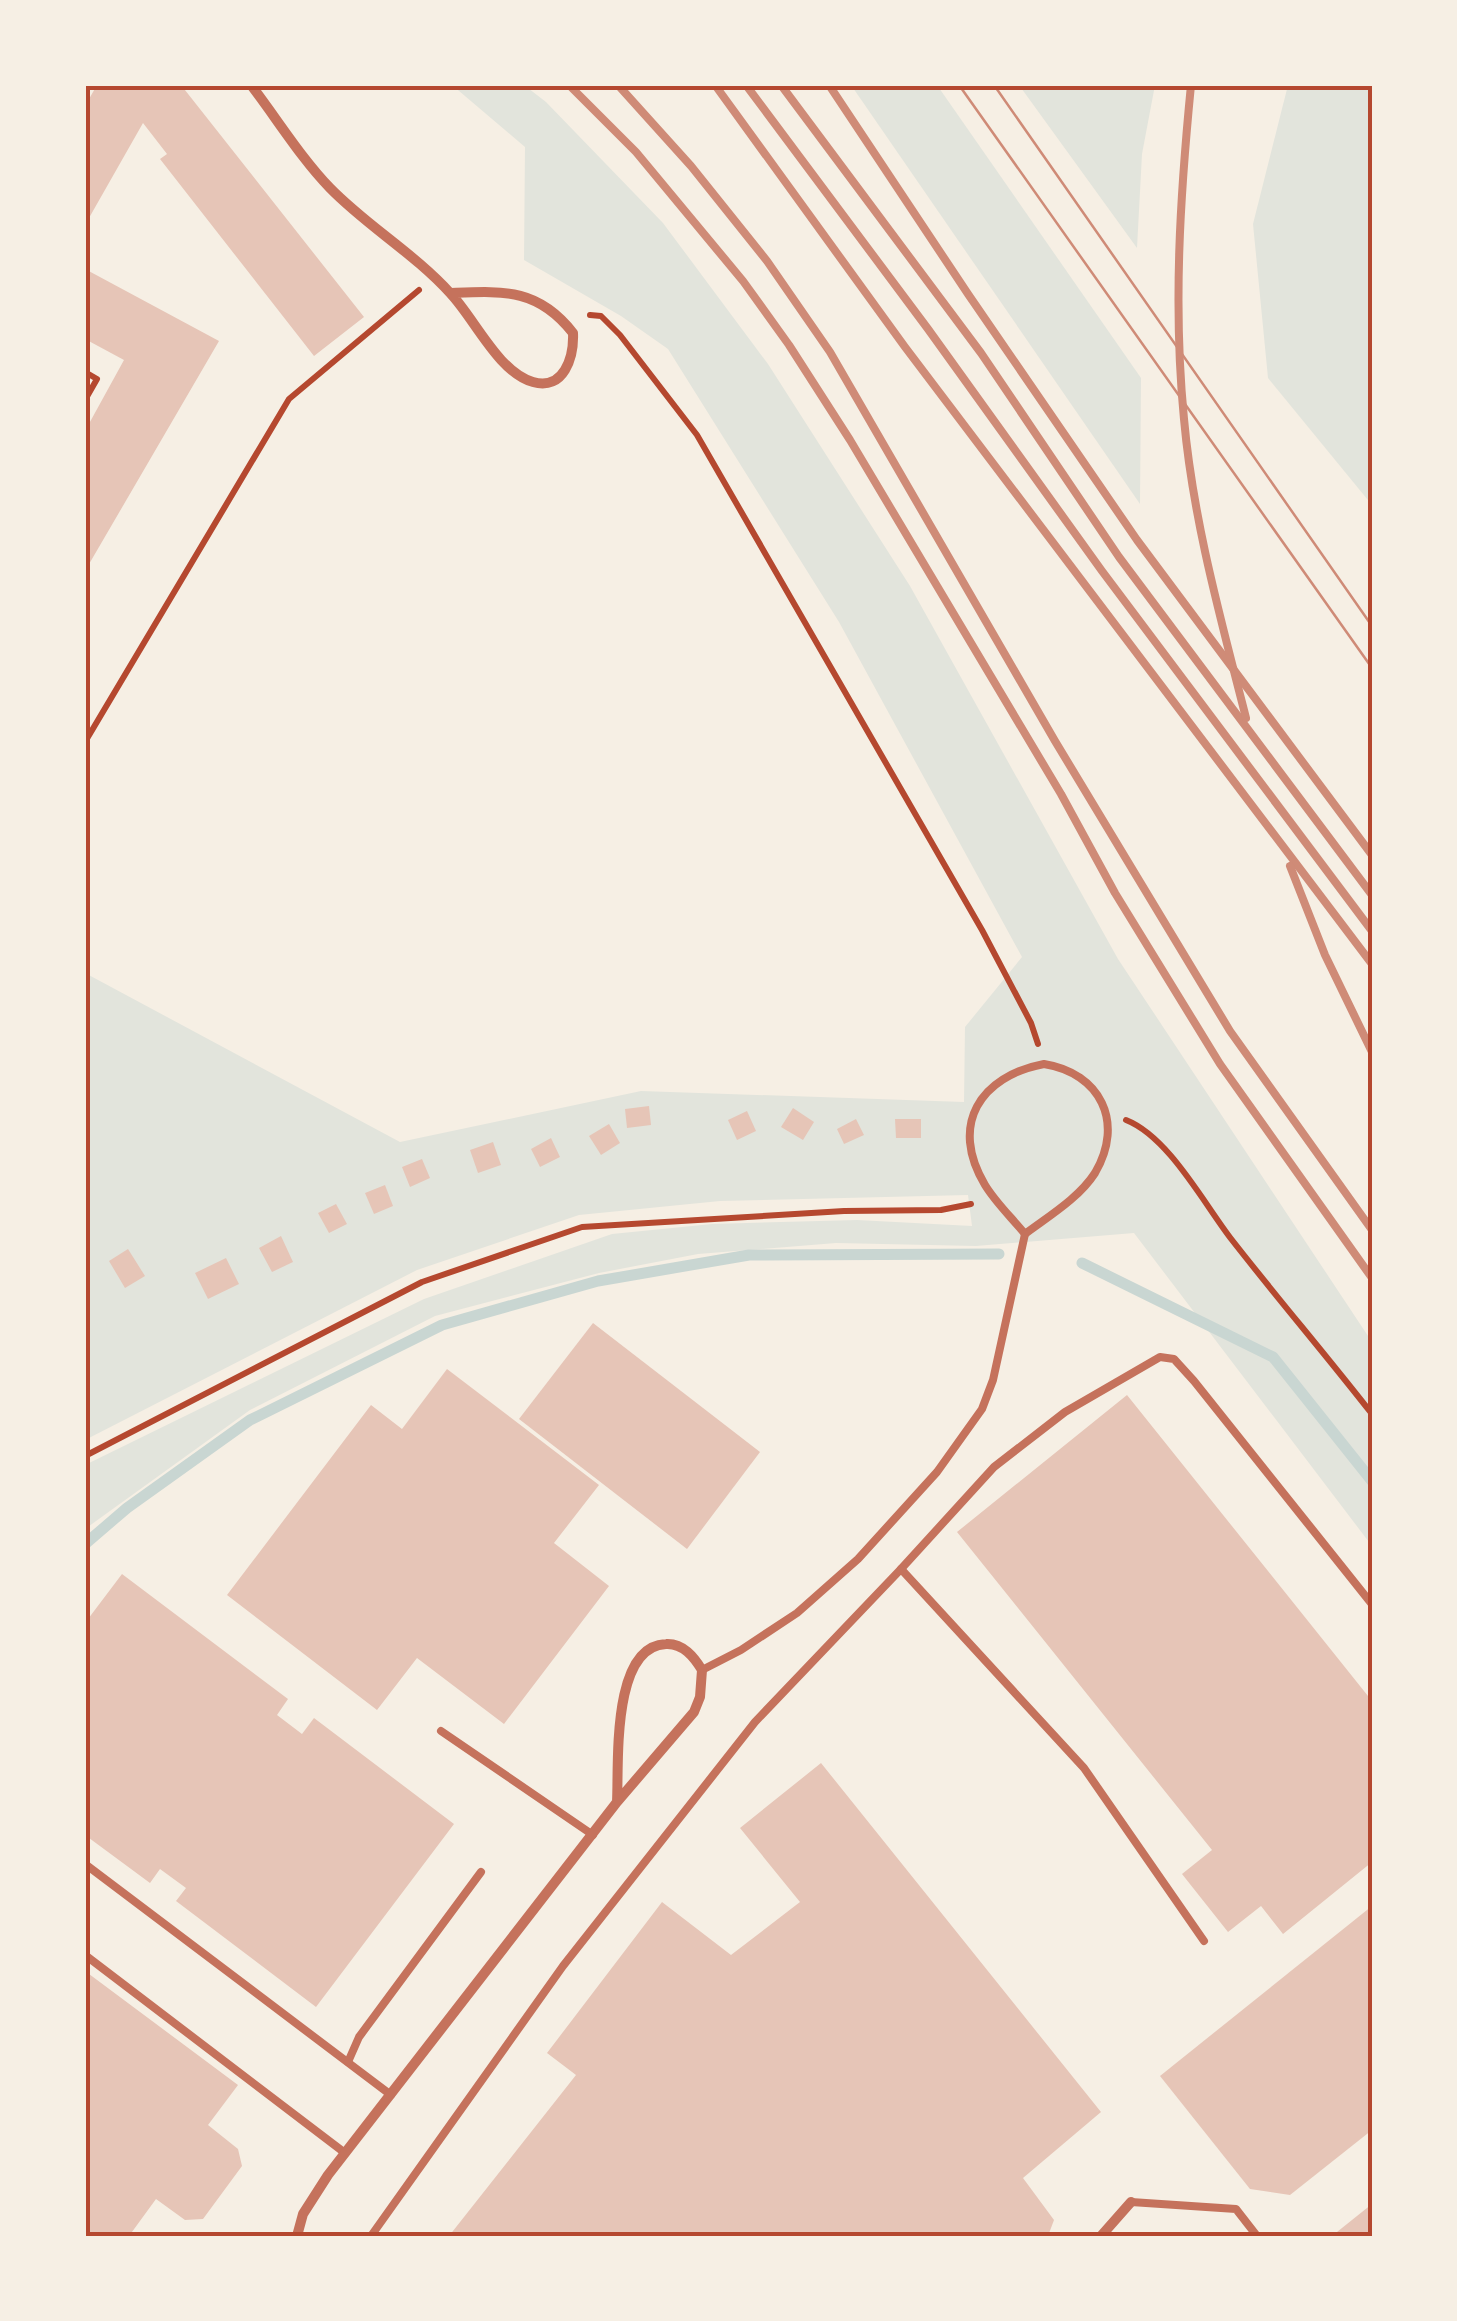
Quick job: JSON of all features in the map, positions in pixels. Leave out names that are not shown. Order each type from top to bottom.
[{"type":"street","points":[[251,85],[329,187],[451,294],[497,355],[537,384],[554,382],[572,358],[573,333],[550,308],[501,291],[451,294]]},
{"type":"street","points":[[297,2236],[312,2197],[345,2153],[617,1802],[694,1712],[700,1697],[702,1670],[686,1650],[674,1644],[648,1648],[627,1679],[617,1802]]},
{"type":"street","points":[[1100,2236],[1131,2202]]},
{"type":"lane","points":[[702,1670],[772,1632],[830,1585],[892,1522],[954,1450],[982,1408],[1026,1234],[1079,1192],[1094,1174],[1104,1152],[1106,1112],[1097,1092],[1066,1068],[1044,1064],[1016,1069],[996,1083],[980,1100],[971,1120],[969,1140],[985,1185],[1026,1234]]},
{"type":"lane","points":[[370,2236],[563,1966],[755,1722],[994,1467],[1065,1412],[1160,1356],[1174,1359],[1371,1603]]},
{"type":"lane","points":[[901,1569],[1084,1768],[1204,1940]]},
{"type":"lane","points":[[441,1730],[593,1835]]},
{"type":"lane","points":[[85,1864],[391,2095]]},
{"type":"lane","points":[[348,2062],[359,2037],[481,1872]]},
{"type":"lane","points":[[85,1955],[345,2153]]},
{"type":"lane","points":[[1131,2202],[1236,2209],[1256,2236]]},
{"type":"path","points":[[85,92],[89,85]]},
{"type":"path","points":[[85,742],[289,398],[433,278]]},
{"type":"path","points":[[550,308],[600,316],[646,364],[697,435],[982,930],[1031,1022],[1044,1064]]},
{"type":"path","points":[[85,372],[98,379],[85,400]]},
{"type":"path","points":[[1106,1112],[1134,1122],[1182,1170],[1229,1237],[1372,1414]]},
{"type":"path","points":[[85,1456],[422,1282],[582,1227],[844,1210],[940,1210],[997,1200]]},
{"type":"shaded area","points":[[452,85],[524,85],[546,102],[663,223],[768,364],[910,586],[1118,959],[1372,1342],[1372,1546],[1134,1233],[976,1246],[836,1243],[698,1254],[599,1273],[435,1316],[250,1410],[85,1529],[85,1465],[424,1299],[612,1234],[712,1224],[857,1220],[972,1226],[968,1195],[720,1201],[579,1215],[417,1270],[85,1440],[85,973],[400,1142],[641,1091],[964,1102],[965,1027],[1022,957],[839,622],[668,349],[621,316],[524,260],[525,147]]},
{"type":"shaded area","points":[[851,85],[937,85],[1141,378],[1140,504]]},
{"type":"shaded area","points":[[1019,85],[1155,85],[1142,154],[1137,248]]},
{"type":"shaded area","points":[[1288,85],[1372,85],[1372,505],[1268,378],[1253,224]]},
{"type":"building","points":[[97,85],[181,85],[364,317],[314,356],[160,159],[167,154],[143,123],[85,225],[85,106]]},
{"type":"building","points":[[85,269],[219,341],[85,571],[85,431],[124,360],[85,339]]},
{"type":"building","points":[[649,1106],[651,1125],[627,1128],[625,1109]]},
{"type":"building","points":[[793,1108],[814,1122],[803,1140],[781,1127]]},
{"type":"building","points":[[747,1111],[756,1131],[737,1140],[728,1120]]},
{"type":"building","points":[[856,1119],[864,1135],[844,1144],[837,1129]]},
{"type":"building","points":[[895,1119],[921,1119],[921,1138],[896,1138]]},
{"type":"building","points":[[609,1124],[620,1143],[601,1155],[589,1136]]},
{"type":"building","points":[[551,1138],[560,1157],[540,1167],[531,1149]]},
{"type":"building","points":[[493,1142],[501,1165],[478,1173],[470,1150]]},
{"type":"building","points":[[422,1159],[430,1178],[410,1187],[402,1167]]},
{"type":"building","points":[[385,1185],[393,1206],[374,1214],[365,1193]]},
{"type":"building","points":[[336,1204],[347,1224],[329,1233],[318,1213]]},
{"type":"building","points":[[281,1236],[293,1262],[272,1272],[259,1248]]},
{"type":"building","points":[[128,1249],[145,1276],[125,1288],[109,1261]]},
{"type":"building","points":[[226,1258],[239,1284],[208,1299],[195,1273]]},
{"type":"building","points":[[593,1323],[760,1452],[687,1549],[519,1419]]},
{"type":"building","points":[[447,1369],[599,1485],[554,1543],[609,1586],[504,1724],[417,1658],[377,1710],[227,1595],[371,1405],[402,1429]]},
{"type":"building","points":[[1127,1395],[1372,1701],[1372,1862],[1283,1934],[1261,1906],[1228,1932],[1182,1874],[1212,1850],[957,1532]]},
{"type":"building","points":[[122,1574],[288,1699],[277,1715],[302,1734],[314,1718],[454,1824],[316,2007],[176,1901],[186,1888],[160,1869],[150,1883],[85,1835],[85,1623]]},
{"type":"building","points":[[821,1763],[1101,2112],[1023,2178],[1054,2220],[1048,2236],[449,2236],[576,2075],[547,2053],[662,1902],[731,1955],[800,1902],[740,1828]]},
{"type":"building","points":[[1372,1906],[1372,2130],[1290,2195],[1250,2189],[1160,2076]]},
{"type":"building","points":[[85,1971],[238,2085],[208,2125],[238,2149],[242,2166],[203,2219],[185,2220],[156,2199],[129,2236],[85,2234]]},
{"type":"building","points":[[1372,2204],[1372,2236],[1332,2236]]},
{"type":"waterway","points":[[85,1544],[127,1508],[250,1420],[442,1325],[598,1281],[749,1255],[999,1254]]},
{"type":"waterway","points":[[1082,1263],[1273,1357],[1372,1481]]},
{"type":"tram line","points":[[959,85],[1372,668]]},
{"type":"tram line","points":[[994,85],[1372,626]]},
{"type":"railway","points":[[569,85],[636,152],[743,281],[789,345],[850,440],[1061,794],[1115,893],[1220,1064],[1372,1278]]},
{"type":"railway","points":[[618,85],[691,166],[767,261],[830,352],[1055,741],[1230,1031],[1372,1230]]},
{"type":"railway","points":[[715,85],[905,347],[1372,964]]},
{"type":"railway","points":[[746,85],[1372,931]]},
{"type":"railway","points":[[781,85],[981,353],[1119,557],[1372,895]]},
{"type":"railway","points":[[829,85],[1137,540],[1372,855]]},
{"type":"railway","points":[[1191,85],[1179,252],[1184,419],[1201,532],[1246,718]]},
{"type":"railway","points":[[1290,866],[1325,955],[1372,1052]]}]
